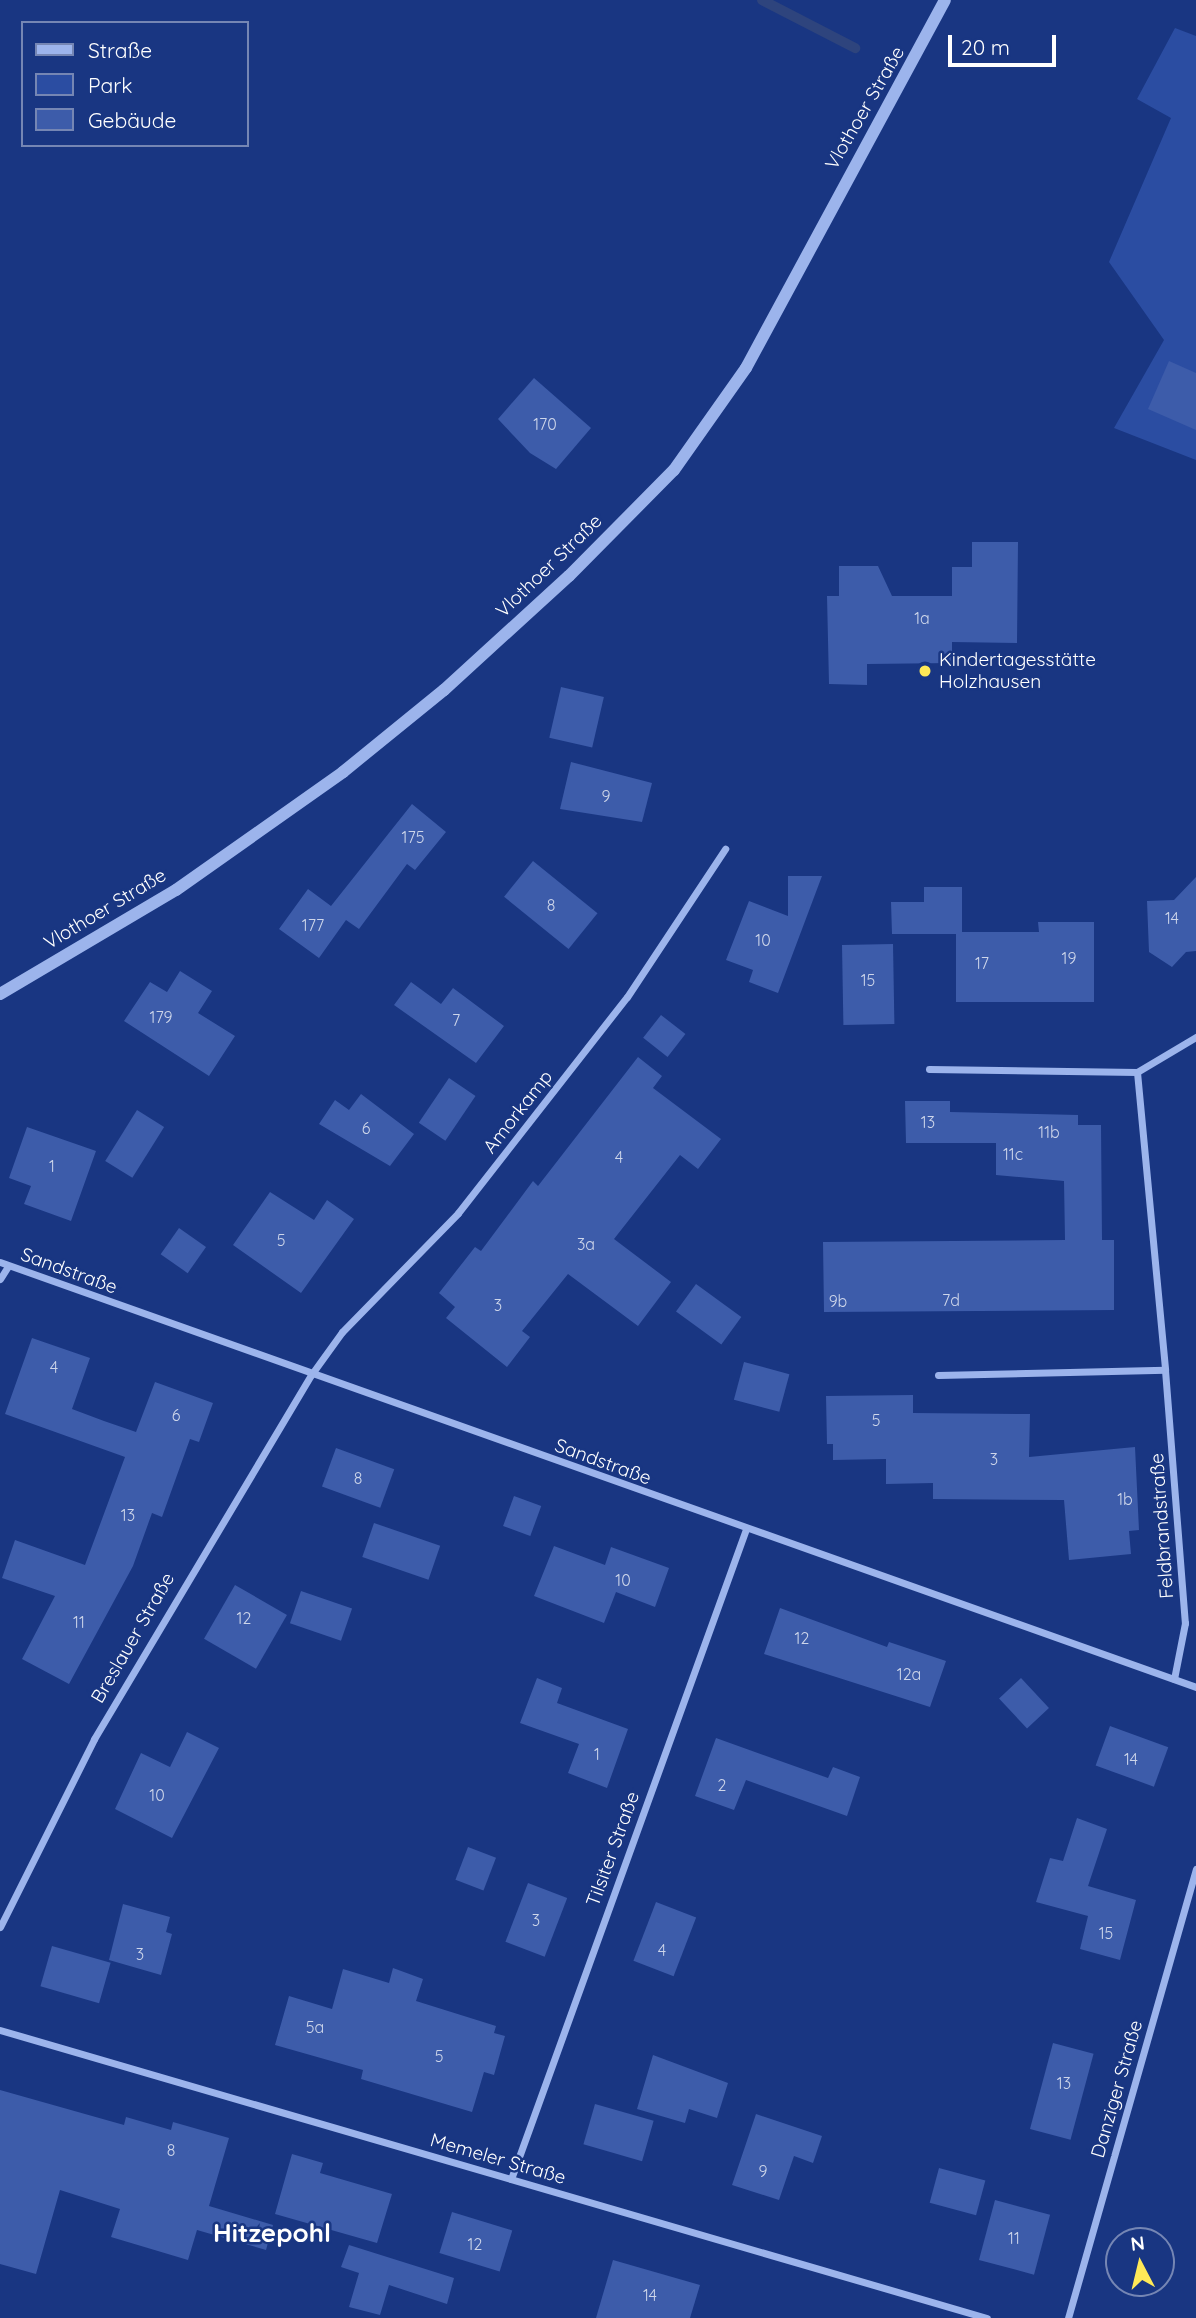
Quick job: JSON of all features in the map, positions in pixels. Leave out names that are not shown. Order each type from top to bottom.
[{"type":"street","name":"Vlothoer Straße","points":[[0,994],[176,890],[343,772],[444,690],[569,576],[674,470],[746,368],[945,0]]},
{"type":"street","name":"Amorkamp","points":[[311,1375],[342,1332],[458,1213],[627,997],[725,849]]},
{"type":"street","points":[[929,1069],[1137,1072],[1196,1037]]},
{"type":"street","name":"Feldbrandstraße","points":[[1137,1072],[1185,1623],[1174,1679]]},
{"type":"street","name":"Sandstraße","points":[[0,1262],[311,1375],[1196,1686]]},
{"type":"street","points":[[0,1279],[9,1266]]},
{"type":"street","points":[[938,1375],[1165,1370]]},
{"type":"street","name":"Breslauer Straße","points":[[0,1927],[94,1739],[311,1375]]},
{"type":"street","name":"Tilsiter Straße","points":[[511,2179],[746,1529]]},
{"type":"street","name":"Danziger Straße","points":[[1068,2318],[1196,1869]]},
{"type":"street","name":"Memeler Straße","points":[[0,2030],[987,2318]]},
{"type":"green space","points":[[1175,28],[1196,36],[1196,460],[1114,428],[1164,340],[1109,262],[1171,118],[1137,99]]},
{"type":"building","points":[[1169,361],[1196,373],[1196,430],[1148,409]]},
{"type":"building","points":[[534,378],[591,428],[556,469],[530,453],[498,419]]},
{"type":"building","points":[[972,542],[1018,542],[1017,643],[952,642],[952,663],[867,664],[867,685],[829,684],[827,596],[839,596],[839,566],[878,566],[892,596],[952,596],[952,567],[972,567]]},
{"type":"building","points":[[561,687],[604,697],[592,748],[549,738]]},
{"type":"building","points":[[571,762],[652,783],[642,822],[560,809]]},
{"type":"building","points":[[412,804],[446,832],[415,870],[407,864],[359,929],[346,920],[319,958],[279,929],[308,889],[331,906]]},
{"type":"building","points":[[533,861],[598,913],[569,949],[504,897]]},
{"type":"building","points":[[788,876],[822,876],[778,993],[749,982],[753,970],[726,960],[749,901],[788,916]]},
{"type":"building","points":[[1196,877],[1196,951],[1186,952],[1172,967],[1149,952],[1147,901],[1174,900]]},
{"type":"building","points":[[924,887],[962,887],[962,932],[1039,932],[1038,922],[1094,922],[1094,1002],[956,1002],[956,934],[892,934],[891,902],[924,902]]},
{"type":"building","points":[[893,944],[894,1024],[843,1025],[842,945]]},
{"type":"building","points":[[180,971],[212,991],[198,1013],[235,1036],[209,1076],[124,1021],[150,982],[167,992]]},
{"type":"building","points":[[411,982],[441,1004],[453,988],[504,1026],[476,1063],[394,1005]]},
{"type":"building","points":[[661,1015],[685,1034],[668,1057],[643,1038]]},
{"type":"building","points":[[638,1057],[662,1076],[653,1088],[721,1139],[698,1169],[680,1155],[614,1239],[671,1282],[638,1326],[568,1274],[522,1331],[530,1337],[507,1367],[446,1318],[455,1307],[439,1293],[475,1247],[481,1251],[533,1181],[538,1186]]},
{"type":"building","points":[[449,1078],[476,1096],[445,1141],[419,1123]]},
{"type":"building","points":[[361,1094],[414,1134],[390,1166],[319,1124],[335,1100],[349,1110]]},
{"type":"building","points":[[905,1101],[950,1101],[950,1112],[1078,1115],[1078,1125],[1101,1125],[1102,1240],[1114,1240],[1114,1310],[824,1312],[823,1242],[1065,1240],[1064,1181],[996,1175],[996,1143],[906,1143]]},
{"type":"building","points":[[137,1110],[164,1127],[132,1178],[105,1161]]},
{"type":"building","points":[[27,1127],[96,1151],[71,1221],[24,1204],[31,1186],[9,1178]]},
{"type":"building","points":[[270,1192],[314,1220],[327,1200],[354,1219],[301,1293],[233,1245]]},
{"type":"building","points":[[179,1228],[206,1247],[188,1273],[161,1254]]},
{"type":"building","points":[[696,1284],[741,1317],[721,1344],[676,1312]]},
{"type":"building","points":[[32,1338],[90,1358],[72,1409],[104,1421],[136,1432],[155,1382],[213,1403],[199,1442],[190,1439],[162,1517],[152,1513],[133,1566],[69,1684],[22,1659],[55,1596],[2,1578],[15,1540],[85,1565],[125,1457],[5,1414]]},
{"type":"building","points":[[744,1362],[789,1374],[779,1412],[734,1400]]},
{"type":"building","points":[[913,1395],[913,1413],[1030,1414],[1029,1457],[1135,1447],[1139,1530],[1129,1531],[1131,1554],[1069,1560],[1064,1500],[933,1499],[933,1483],[886,1484],[886,1459],[833,1460],[833,1444],[827,1444],[826,1396]]},
{"type":"building","points":[[336,1448],[394,1469],[380,1508],[322,1487]]},
{"type":"building","points":[[514,1496],[541,1506],[530,1536],[503,1526]]},
{"type":"building","points":[[374,1523],[440,1546],[428,1580],[362,1557]]},
{"type":"building","points":[[554,1546],[605,1565],[611,1547],[669,1568],[655,1607],[616,1592],[604,1623],[534,1596]]},
{"type":"building","points":[[235,1585],[287,1615],[256,1669],[204,1639]]},
{"type":"building","points":[[301,1591],[352,1609],[341,1641],[290,1623]]},
{"type":"building","points":[[780,1608],[887,1647],[889,1642],[946,1661],[930,1707],[764,1654]]},
{"type":"building","points":[[537,1678],[562,1688],[557,1703],[628,1729],[607,1788],[568,1773],[579,1744],[520,1723]]},
{"type":"building","points":[[1021,1678],[1049,1708],[1027,1728],[999,1698]]},
{"type":"building","points":[[1110,1726],[1168,1747],[1154,1787],[1096,1765]]},
{"type":"building","points":[[187,1732],[219,1748],[172,1838],[115,1809],[141,1753],[170,1767]]},
{"type":"building","points":[[716,1738],[828,1778],[833,1767],[860,1777],[847,1816],[746,1780],[734,1810],[695,1796]]},
{"type":"building","points":[[1077,1818],[1107,1829],[1088,1886],[1136,1900],[1120,1960],[1080,1949],[1088,1916],[1036,1902],[1050,1858],[1063,1861]]},
{"type":"building","points":[[468,1847],[496,1858],[483,1890],[455,1880]]},
{"type":"building","points":[[528,1883],[567,1898],[545,1957],[505,1942]]},
{"type":"building","points":[[656,1902],[696,1917],[674,1976],[633,1961]]},
{"type":"building","points":[[123,1904],[170,1917],[166,1932],[172,1934],[161,1975],[109,1960]]},
{"type":"building","points":[[52,1946],[111,1963],[99,2003],[40,1986]]},
{"type":"building","points":[[393,1968],[423,1979],[416,2001],[496,2026],[494,2033],[505,2036],[494,2075],[484,2072],[472,2112],[361,2079],[363,2070],[275,2045],[289,1996],[332,2009],[343,1969],[389,1983]]},
{"type":"building","points":[[1053,2043],[1094,2054],[1071,2140],[1030,2129]]},
{"type":"building","points":[[653,2055],[728,2083],[717,2118],[689,2109],[685,2123],[637,2109]]},
{"type":"building","points":[[0,2090],[124,2125],[126,2117],[171,2130],[173,2122],[229,2138],[209,2206],[273,2225],[266,2250],[197,2230],[188,2260],[111,2237],[120,2209],[60,2190],[36,2274],[0,2264]]},
{"type":"building","points":[[595,2104],[654,2121],[642,2161],[583,2144]]},
{"type":"building","points":[[756,2114],[822,2136],[813,2163],[794,2156],[779,2200],[732,2185]]},
{"type":"building","points":[[292,2154],[323,2163],[320,2173],[392,2194],[377,2243],[275,2214]]},
{"type":"building","points":[[939,2168],[985,2180],[976,2215],[930,2203]]},
{"type":"building","points":[[995,2200],[1050,2215],[1034,2275],[979,2260]]},
{"type":"building","points":[[452,2212],[512,2230],[500,2272],[439,2253]]},
{"type":"building","points":[[349,2245],[454,2278],[447,2304],[389,2285],[380,2315],[349,2307],[359,2273],[341,2267]]},
{"type":"building","points":[[613,2260],[700,2285],[690,2318],[596,2318]]},
{"type":"waterway","points":[[762,0],[855,48]]},
{"type":"place","name":"Kindertagesstätte Holzhausen","points":[[925,671]]},
{"type":"district","name":"Hitzepohl","points":[[272,2233]]}]
